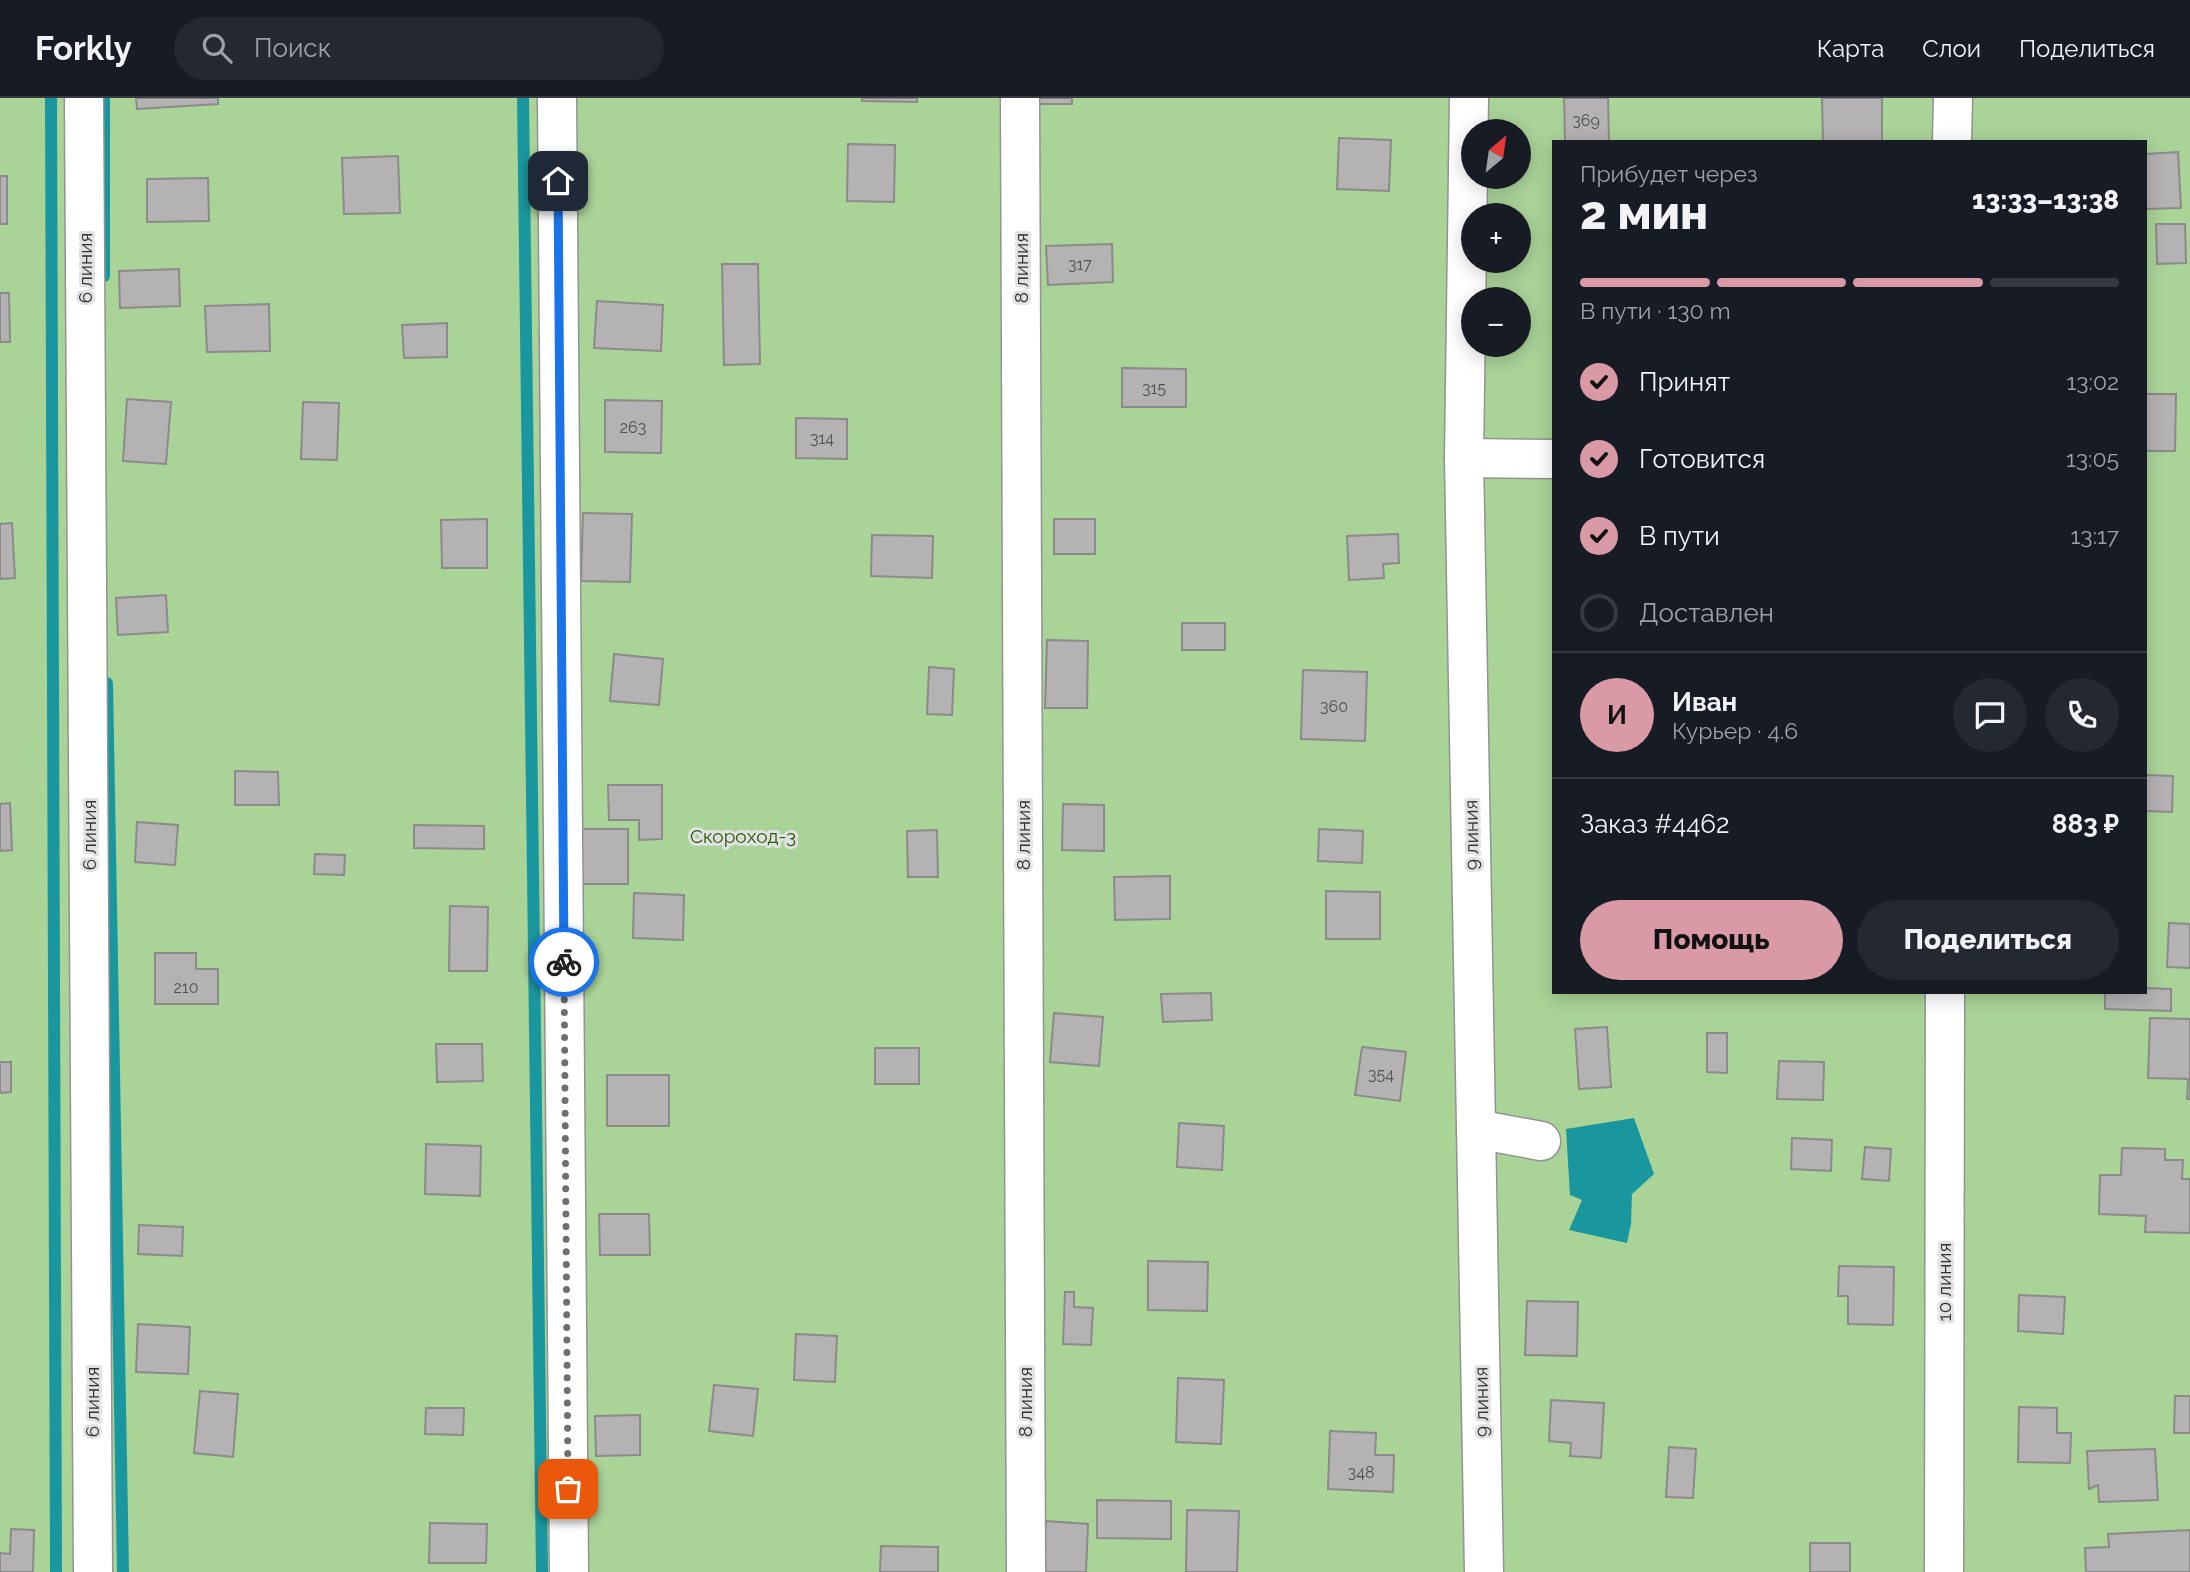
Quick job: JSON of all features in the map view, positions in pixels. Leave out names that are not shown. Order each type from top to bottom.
[{"type":"street","name":"6 линия","points":[[84,98],[93,1572]]},
{"type":"street","points":[[557,98],[569,1572]]},
{"type":"street","name":"8 линия","points":[[1020,98],[1026,1572]]},
{"type":"street","name":"9 линия","points":[[1469,98],[1464,457],[1484,1572]]},
{"type":"street","points":[[1952,140],[1953,98]]},
{"type":"street","points":[[1464,457],[1552,460]]},
{"type":"street","name":"10 линия","points":[[1944,1572],[1945,994]]},
{"type":"street","points":[[1476,1129],[1541,1141]]},
{"type":"green space","name":"Скороход-3","points":[[0,98],[2190,98],[2190,1572],[0,1572]]},
{"type":"water","points":[[1634,1118],[1654,1174],[1632,1194],[1627,1243],[1569,1230],[1582,1200],[1570,1195],[1566,1129]]},
{"type":"building","points":[[136,98],[218,98],[218,104],[137,109]]},
{"type":"building","points":[[862,98],[917,98],[917,102],[862,101]]},
{"type":"building","points":[[1036,98],[1072,98],[1072,104],[1036,104]]},
{"type":"building","points":[[1564,98],[1608,98],[1609,140],[1565,140]]},
{"type":"building","points":[[1822,98],[1882,98],[1882,140],[1823,140]]},
{"type":"building","points":[[1339,138],[1391,140],[1389,191],[1337,189]]},
{"type":"building","points":[[848,144],[895,145],[894,202],[847,201]]},
{"type":"building","points":[[2178,152],[2181,208],[2147,209],[2147,154]]},
{"type":"building","points":[[398,156],[400,213],[344,214],[342,158]]},
{"type":"building","points":[[0,176],[7,176],[7,224],[0,224]]},
{"type":"building","points":[[208,178],[209,221],[147,222],[147,179]]},
{"type":"building","points":[[2156,224],[2185,224],[2186,263],[2157,264]]},
{"type":"building","points":[[1112,244],[1113,282],[1048,285],[1046,246]]},
{"type":"building","points":[[722,264],[758,264],[760,364],[724,365]]},
{"type":"building","points":[[179,269],[180,306],[120,308],[119,271]]},
{"type":"building","points":[[0,293],[9,293],[10,342],[0,342]]},
{"type":"building","points":[[597,301],[663,305],[661,351],[594,348]]},
{"type":"building","points":[[269,304],[270,351],[207,352],[205,306]]},
{"type":"building","points":[[447,323],[447,357],[404,358],[402,325]]},
{"type":"building","points":[[1122,368],[1186,369],[1186,407],[1122,407]]},
{"type":"building","points":[[2147,394],[2176,394],[2175,451],[2147,451]]},
{"type":"building","points":[[127,399],[171,402],[166,464],[123,461]]},
{"type":"building","points":[[605,400],[662,401],[661,453],[605,452]]},
{"type":"building","points":[[303,402],[339,403],[337,460],[301,459]]},
{"type":"building","points":[[796,418],[847,419],[847,459],[796,458]]},
{"type":"building","points":[[583,513],[632,514],[630,582],[581,581]]},
{"type":"building","points":[[487,519],[487,568],[442,568],[441,520]]},
{"type":"building","points":[[1054,519],[1095,519],[1095,554],[1054,554]]},
{"type":"building","points":[[12,523],[15,578],[0,579],[0,524]]},
{"type":"building","points":[[1398,534],[1399,563],[1383,564],[1384,578],[1349,580],[1347,536]]},
{"type":"building","points":[[872,535],[933,536],[932,578],[871,576]]},
{"type":"building","points":[[166,595],[168,632],[118,635],[116,598]]},
{"type":"building","points":[[1182,623],[1225,623],[1225,650],[1182,650]]},
{"type":"building","points":[[1047,640],[1088,641],[1087,708],[1045,708]]},
{"type":"building","points":[[614,654],[663,659],[659,705],[610,701]]},
{"type":"building","points":[[929,667],[954,669],[952,715],[927,714]]},
{"type":"building","points":[[1303,670],[1367,672],[1365,741],[1301,739]]},
{"type":"building","points":[[235,771],[278,772],[279,805],[235,805]]},
{"type":"building","points":[[2147,775],[2173,776],[2172,812],[2147,811]]},
{"type":"building","points":[[608,785],[662,785],[662,839],[639,840],[639,820],[609,820]]},
{"type":"building","points":[[10,803],[12,850],[0,851],[0,804]]},
{"type":"building","points":[[1063,804],[1104,805],[1104,851],[1062,850]]},
{"type":"building","points":[[137,822],[178,825],[175,865],[135,862]]},
{"type":"building","points":[[414,825],[484,826],[484,849],[414,848]]},
{"type":"building","points":[[580,829],[628,829],[628,884],[580,884]]},
{"type":"building","points":[[1319,829],[1363,831],[1362,863],[1318,861]]},
{"type":"building","points":[[937,830],[938,877],[908,877],[907,831]]},
{"type":"building","points":[[315,854],[345,855],[344,875],[314,874]]},
{"type":"building","points":[[1170,876],[1170,919],[1115,920],[1114,877]]},
{"type":"building","points":[[1326,891],[1380,892],[1380,939],[1326,939]]},
{"type":"building","points":[[634,893],[684,895],[683,940],[633,938]]},
{"type":"building","points":[[450,906],[488,907],[487,971],[449,971]]},
{"type":"building","points":[[2169,923],[2190,924],[2190,968],[2167,967]]},
{"type":"building","points":[[155,953],[196,953],[196,969],[218,969],[218,1004],[155,1004]]},
{"type":"building","points":[[2147,988],[2171,989],[2171,1011],[2105,1009],[2105,994],[2147,994]]},
{"type":"building","points":[[1211,993],[1212,1020],[1163,1022],[1161,994]]},
{"type":"building","points":[[1054,1013],[1103,1017],[1099,1066],[1050,1062]]},
{"type":"building","points":[[2150,1018],[2190,1019],[2190,1099],[2187,1099],[2188,1079],[2148,1078]]},
{"type":"building","points":[[1607,1027],[1611,1087],[1579,1089],[1575,1029]]},
{"type":"building","points":[[1707,1033],[1727,1033],[1727,1073],[1707,1072]]},
{"type":"building","points":[[436,1044],[482,1044],[483,1081],[437,1082]]},
{"type":"building","points":[[1362,1047],[1406,1052],[1400,1101],[1355,1095]]},
{"type":"building","points":[[875,1048],[919,1048],[919,1084],[875,1084]]},
{"type":"building","points":[[1779,1061],[1824,1062],[1823,1100],[1777,1099]]},
{"type":"building","points":[[0,1062],[11,1062],[11,1092],[0,1093]]},
{"type":"building","points":[[607,1075],[669,1075],[669,1126],[607,1126]]},
{"type":"building","points":[[1179,1123],[1224,1126],[1222,1170],[1177,1167]]},
{"type":"building","points":[[1792,1138],[1832,1140],[1831,1171],[1791,1169]]},
{"type":"building","points":[[426,1144],[481,1146],[480,1196],[425,1194]]},
{"type":"building","points":[[1865,1147],[1891,1149],[1889,1181],[1862,1179]]},
{"type":"building","points":[[2122,1148],[2165,1149],[2165,1160],[2183,1160],[2182,1179],[2190,1179],[2190,1233],[2145,1232],[2146,1216],[2099,1214],[2100,1175],[2121,1175]]},
{"type":"building","points":[[599,1214],[649,1214],[650,1255],[600,1255]]},
{"type":"building","points":[[139,1225],[183,1227],[182,1256],[138,1254]]},
{"type":"building","points":[[1148,1261],[1208,1262],[1207,1311],[1148,1310]]},
{"type":"building","points":[[1839,1266],[1894,1267],[1893,1325],[1848,1324],[1848,1296],[1838,1296]]},
{"type":"building","points":[[1065,1292],[1074,1292],[1074,1307],[1093,1308],[1091,1345],[1063,1344]]},
{"type":"building","points":[[2019,1295],[2065,1297],[2063,1334],[2018,1331]]},
{"type":"building","points":[[1527,1301],[1578,1302],[1577,1356],[1525,1355]]},
{"type":"building","points":[[138,1324],[190,1327],[188,1374],[136,1372]]},
{"type":"building","points":[[796,1334],[837,1336],[835,1382],[794,1380]]},
{"type":"building","points":[[1178,1378],[1224,1380],[1221,1444],[1176,1442]]},
{"type":"building","points":[[714,1385],[758,1389],[753,1436],[709,1431]]},
{"type":"building","points":[[200,1391],[238,1394],[233,1457],[194,1453]]},
{"type":"building","points":[[2175,1396],[2190,1396],[2190,1433],[2174,1433]]},
{"type":"building","points":[[1551,1400],[1604,1403],[1601,1458],[1570,1456],[1571,1443],[1549,1441]]},
{"type":"building","points":[[2019,1407],[2057,1408],[2057,1433],[2071,1433],[2070,1463],[2018,1462]]},
{"type":"building","points":[[426,1408],[464,1408],[463,1435],[425,1434]]},
{"type":"building","points":[[640,1415],[640,1455],[596,1456],[595,1416]]},
{"type":"building","points":[[1330,1431],[1376,1433],[1375,1455],[1394,1455],[1393,1492],[1328,1489]]},
{"type":"building","points":[[1669,1447],[1696,1449],[1693,1498],[1666,1497]]},
{"type":"building","points":[[2155,1449],[2158,1500],[2099,1502],[2098,1485],[2089,1489],[2087,1451]]},
{"type":"building","points":[[1097,1500],[1171,1501],[1171,1539],[1097,1538]]},
{"type":"building","points":[[1187,1510],[1239,1511],[1237,1572],[1186,1572]]},
{"type":"building","points":[[1046,1521],[1088,1524],[1086,1572],[1043,1572]]},
{"type":"building","points":[[430,1523],[487,1524],[486,1563],[429,1563]]},
{"type":"building","points":[[11,1529],[34,1530],[33,1572],[0,1572],[0,1553],[10,1554]]},
{"type":"building","points":[[2190,1530],[2190,1572],[2086,1572],[2085,1548],[2109,1547],[2108,1534]]},
{"type":"building","points":[[1810,1543],[1850,1543],[1850,1572],[1810,1572]]},
{"type":"building","points":[[881,1546],[938,1547],[938,1572],[880,1572]]},
{"type":"waterway","points":[[51,98],[56,1572]]},
{"type":"waterway","points":[[104,98],[104,276]]},
{"type":"waterway","points":[[523,98],[542,1572]]},
{"type":"waterway","points":[[107,683],[123,1572]]},
{"type":"way so far","points":[[564,962],[568,1489]]},
{"type":"route","points":[[558,181],[564,962]]}]
